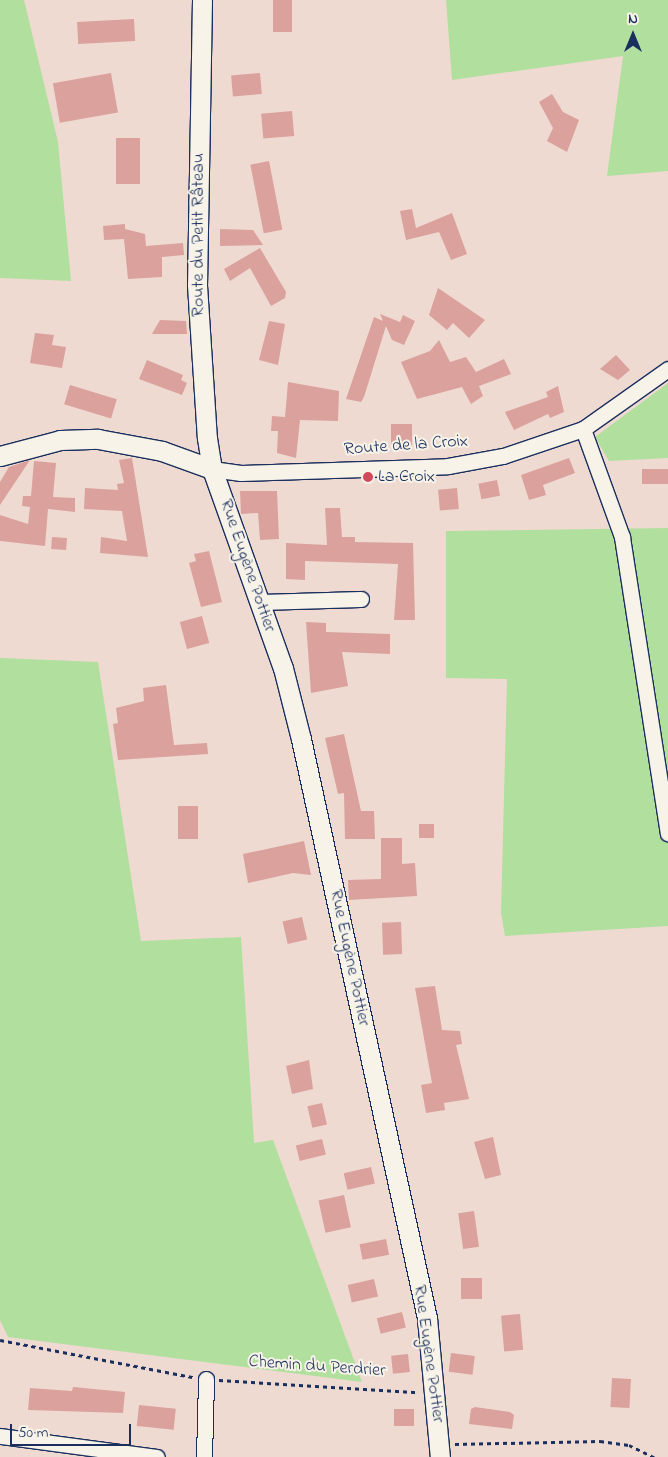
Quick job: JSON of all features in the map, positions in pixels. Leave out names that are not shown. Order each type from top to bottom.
[{"type":"street","name":"Route du Petit Râteau","points":[[202,0],[197,285],[212,468]]},
{"type":"street","name":"Route de la Croix","points":[[212,468],[241,473],[448,466],[503,456],[583,429],[668,369]]},
{"type":"street","points":[[583,429],[622,537],[668,833]]},
{"type":"street","points":[[0,456],[60,440],[98,439],[162,451],[212,468]]},
{"type":"street","name":"Rue Eugène Pottier","points":[[212,468],[260,602],[301,739],[425,1308],[440,1451]]},
{"type":"street","points":[[260,602],[361,598]]},
{"type":"street","points":[[204,1457],[206,1380]]},
{"type":"street","points":[[0,1436],[157,1457]]},
{"type":"path","name":"Chemin du Perdrier","points":[[0,1340],[206,1380],[426,1393]]},
{"type":"path","points":[[440,1451],[600,1441],[629,1445],[654,1457]]},
{"type":"green space","points":[[0,0],[24,0],[58,142],[71,281],[0,278]]},
{"type":"green space","points":[[446,0],[668,0],[668,171],[607,176],[623,56],[452,80]]},
{"type":"green space","points":[[668,383],[668,458],[609,461],[595,437]]},
{"type":"green space","points":[[668,528],[668,926],[505,936],[501,913],[507,679],[446,678],[446,531]]},
{"type":"green space","points":[[0,658],[98,662],[141,941],[241,937],[254,1143],[273,1140],[362,1382],[8,1337],[0,1320]]},
{"type":"building","points":[[273,0],[292,0],[292,32],[273,32]]},
{"type":"building","points":[[134,19],[135,41],[78,44],[77,22]]},
{"type":"building","points":[[111,73],[118,112],[60,123],[53,83]]},
{"type":"building","points":[[260,73],[262,94],[233,96],[231,76]]},
{"type":"building","points":[[552,94],[563,112],[579,120],[567,152],[547,141],[553,128],[539,102]]},
{"type":"building","points":[[292,111],[294,136],[263,139],[261,114]]},
{"type":"building","points":[[116,138],[140,138],[140,184],[116,184]]},
{"type":"building","points":[[269,161],[282,230],[264,233],[250,165]]},
{"type":"building","points":[[412,209],[416,228],[452,213],[467,254],[451,260],[439,232],[406,240],[400,211]]},
{"type":"building","points":[[125,224],[125,229],[145,234],[146,246],[183,243],[184,255],[162,257],[162,277],[128,279],[124,239],[104,240],[103,226]]},
{"type":"building","points":[[220,229],[253,230],[263,245],[220,246]]},
{"type":"building","points":[[260,248],[286,292],[285,298],[271,306],[250,268],[230,281],[224,269]]},
{"type":"building","points":[[438,288],[485,320],[469,338],[453,323],[447,330],[429,315]]},
{"type":"building","points":[[380,314],[400,322],[403,315],[415,321],[404,345],[392,340],[386,326],[364,397],[361,402],[346,399],[374,317],[383,321]]},
{"type":"building","points":[[160,320],[186,321],[187,334],[152,334]]},
{"type":"building","points":[[269,321],[285,324],[278,365],[259,360]]},
{"type":"building","points":[[35,333],[54,335],[52,345],[66,347],[62,368],[30,363]]},
{"type":"building","points":[[439,340],[450,362],[466,357],[476,372],[504,359],[511,374],[479,386],[483,396],[471,404],[462,387],[417,399],[401,362],[430,351]]},
{"type":"building","points":[[616,355],[630,370],[618,380],[600,369]]},
{"type":"building","points":[[147,360],[183,375],[181,380],[187,383],[182,395],[139,379]]},
{"type":"building","points":[[288,382],[339,391],[338,421],[300,420],[296,458],[277,453],[278,431],[271,431],[272,416],[285,417]]},
{"type":"building","points":[[70,385],[117,399],[111,418],[64,404]]},
{"type":"building","points":[[558,386],[564,412],[550,418],[548,414],[514,430],[505,412],[548,397],[546,392]]},
{"type":"building","points":[[391,424],[412,424],[412,445],[391,445]]},
{"type":"building","points":[[132,458],[148,557],[100,553],[101,537],[127,541],[122,511],[84,509],[85,488],[118,490],[117,484],[124,483],[119,460]]},
{"type":"building","points":[[569,458],[575,473],[543,485],[546,495],[529,500],[521,475]]},
{"type":"building","points":[[30,460],[0,505],[0,482],[9,467]]},
{"type":"building","points":[[34,461],[56,463],[53,497],[75,498],[75,512],[48,509],[45,546],[0,541],[0,515],[28,524],[30,507],[22,506],[23,496],[31,496]]},
{"type":"building","points":[[642,469],[668,469],[668,484],[642,484]]},
{"type":"building","points":[[497,480],[500,496],[481,499],[478,484]]},
{"type":"building","points":[[457,488],[459,509],[440,511],[438,490]]},
{"type":"building","points":[[240,491],[277,491],[279,539],[260,540],[258,513],[241,514]]},
{"type":"building","points":[[325,508],[340,508],[342,537],[355,537],[355,542],[413,543],[415,620],[394,620],[398,564],[305,561],[305,580],[286,579],[286,543],[327,545]]},
{"type":"building","points":[[52,537],[67,538],[66,550],[51,549]]},
{"type":"building","points":[[209,551],[222,602],[201,607],[189,563],[196,561],[194,554]]},
{"type":"building","points":[[202,616],[209,643],[187,649],[180,622]]},
{"type":"building","points":[[306,622],[326,623],[326,632],[390,634],[390,654],[342,652],[348,686],[311,693]]},
{"type":"building","points":[[166,685],[174,745],[207,743],[208,754],[118,760],[113,724],[118,723],[116,708],[144,701],[143,688]]},
{"type":"building","points":[[344,734],[361,811],[374,811],[375,839],[345,839],[344,793],[338,794],[325,738]]},
{"type":"building","points":[[178,806],[198,806],[198,839],[178,839]]},
{"type":"building","points":[[419,824],[434,824],[434,838],[419,838]]},
{"type":"building","points":[[381,838],[402,838],[402,864],[415,863],[417,896],[349,900],[348,880],[381,879]]},
{"type":"building","points":[[304,841],[311,875],[293,873],[248,883],[243,854]]},
{"type":"building","points":[[302,917],[307,939],[288,944],[283,921]]},
{"type":"building","points":[[401,922],[402,954],[383,955],[382,923]]},
{"type":"building","points":[[435,986],[442,1030],[460,1031],[462,1044],[456,1045],[469,1099],[444,1103],[445,1110],[426,1113],[421,1085],[432,1083],[415,988]]},
{"type":"building","points":[[309,1060],[313,1089],[292,1094],[286,1066]]},
{"type":"building","points":[[322,1103],[327,1124],[312,1128],[307,1106]]},
{"type":"building","points":[[493,1137],[501,1175],[485,1179],[474,1142]]},
{"type":"building","points":[[322,1139],[326,1155],[300,1161],[296,1146]]},
{"type":"building","points":[[371,1167],[375,1184],[348,1190],[344,1173]]},
{"type":"building","points":[[344,1195],[351,1227],[325,1233],[319,1200]]},
{"type":"building","points":[[474,1211],[479,1247],[463,1249],[458,1213]]},
{"type":"building","points":[[386,1239],[389,1255],[363,1260],[359,1244]]},
{"type":"building","points":[[461,1278],[482,1278],[482,1299],[461,1299]]},
{"type":"building","points":[[374,1279],[378,1297],[352,1303],[348,1285]]},
{"type":"building","points":[[402,1312],[406,1328],[381,1334],[377,1318]]},
{"type":"building","points":[[520,1314],[523,1350],[504,1352],[501,1316]]},
{"type":"building","points":[[451,1353],[475,1356],[473,1375],[449,1372]]},
{"type":"building","points":[[408,1354],[410,1372],[393,1374],[391,1356]]},
{"type":"building","points":[[612,1378],[631,1379],[629,1408],[610,1407]]},
{"type":"building","points":[[73,1387],[125,1392],[123,1413],[28,1410],[30,1388],[72,1391]]},
{"type":"building","points":[[139,1405],[176,1409],[174,1430],[137,1426]]},
{"type":"building","points":[[475,1407],[510,1412],[514,1415],[512,1429],[469,1424],[471,1409]]},
{"type":"building","points":[[394,1409],[414,1409],[414,1426],[394,1426]]},
{"type":"place","name":"La Croix","points":[[368,477]]}]
